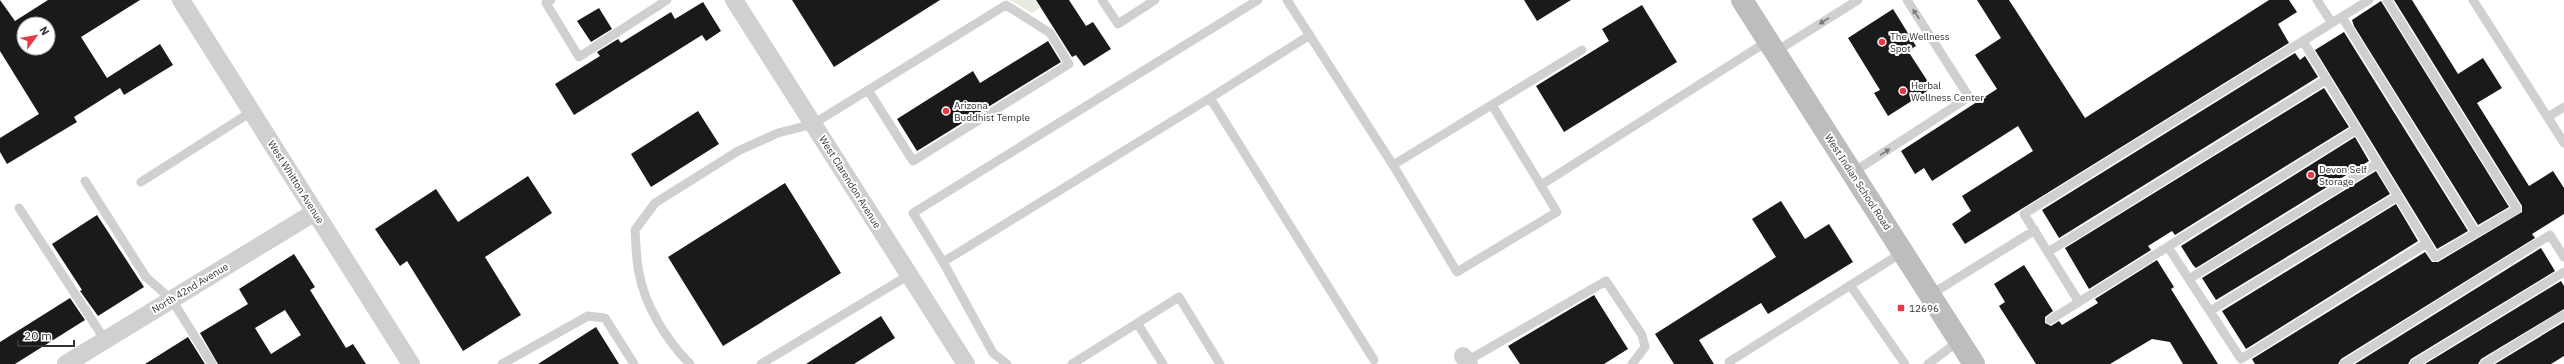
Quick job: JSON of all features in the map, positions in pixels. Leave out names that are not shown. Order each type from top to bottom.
[{"type":"main road","name":"West Indian School Road","points":[[1742,0],[1974,364]]},
{"type":"street","name":"West Whitton Avenue","points":[[182,0],[251,112],[411,364]]},
{"type":"street","name":"West Clarendon Avenue","points":[[734,0],[966,364]]},
{"type":"street","name":"North 42nd Avenue","points":[[66,364],[315,212]]},
{"type":"lane","points":[[551,0],[546,3],[579,57],[667,0]]},
{"type":"lane","points":[[1102,0],[1118,24],[1155,0]]},
{"type":"lane","points":[[1007,364],[993,353],[914,213],[1258,0]]},
{"type":"lane","points":[[1287,0],[1393,165],[1458,272],[1557,212],[1492,105]]},
{"type":"lane","points":[[1541,185],[1771,46],[1858,0]]},
{"type":"lane","points":[[1852,173],[1970,98],[1907,0]]},
{"type":"lane","points":[[2317,0],[2332,23]]},
{"type":"lane","points":[[2079,302],[2024,214],[2369,0]]},
{"type":"lane","points":[[2303,41],[2435,257],[2517,209],[2387,0]]},
{"type":"lane","points":[[2473,0],[2564,143]]},
{"type":"lane","points":[[690,364],[679,353],[655,317],[639,273],[635,230],[655,203],[738,151],[778,132],[813,124],[868,90],[1006,5],[1050,33],[1070,64],[913,161],[868,90]]},
{"type":"lane","points":[[2342,17],[2476,233]]},
{"type":"lane","points":[[943,262],[1310,36]]},
{"type":"lane","points":[[1393,165],[1582,50]]},
{"type":"lane","points":[[2048,252],[2327,80]]},
{"type":"lane","points":[[1210,98],[1374,360]]},
{"type":"lane","points":[[2548,117],[2564,107]]},
{"type":"lane","points":[[141,182],[251,112]]},
{"type":"lane","points":[[2050,320],[2357,129]]},
{"type":"lane","points":[[2189,279],[2378,163]]},
{"type":"lane","points":[[85,181],[146,277],[172,300],[212,364]]},
{"type":"lane","points":[[2210,311],[2398,196]]},
{"type":"lane","points":[[19,208],[105,340]]},
{"type":"lane","points":[[1930,295],[2034,230]]},
{"type":"lane","points":[[2344,364],[2550,235],[2564,257]]},
{"type":"lane","points":[[2168,247],[2240,359],[2427,243]]},
{"type":"lane","points":[[1729,362],[1902,252]]},
{"type":"lane","points":[[2414,364],[2564,272]]},
{"type":"lane","points":[[761,364],[909,275]]},
{"type":"lane","points":[[1466,360],[1606,280],[1642,335],[1644,347],[1632,364]]},
{"type":"lane","points":[[1850,285],[1905,364]]},
{"type":"lane","points":[[1072,364],[1082,361],[1137,323],[1179,297],[1220,364]]},
{"type":"lane","points":[[2484,364],[2564,315]]},
{"type":"lane","points":[[502,364],[588,316],[605,318],[634,364]]},
{"type":"lane","points":[[1137,323],[1162,364]]},
{"type":"lane","points":[[1928,364],[1959,341]]},
{"type":"shaded area","points":[[1010,0],[1035,0],[1040,8],[1032,13]]},
{"type":"building","points":[[0,0],[16,20],[16,56],[56,56],[56,16],[23,16],[48,0],[140,0],[81,37],[107,78],[160,44],[173,65],[124,95],[120,88],[74,117],[77,122],[7,164],[0,152],[0,138],[39,114],[0,51]]},
{"type":"building","points":[[792,0],[940,0],[834,67]]},
{"type":"building","points":[[1036,0],[1069,0],[1086,26],[1093,22],[1111,49],[1084,66],[1076,55],[1072,57]]},
{"type":"building","points":[[1524,0],[1571,0],[1537,21]]},
{"type":"building","points":[[1977,0],[2009,0],[2085,118],[2269,0],[2289,0],[2297,12],[2278,24],[2289,43],[1965,244],[1952,224],[1971,211],[1962,196],[2033,151],[2018,126],[1932,181],[1924,168],[1915,174],[1901,151],[1997,89],[1975,55],[2001,38]]},
{"type":"building","points":[[2394,0],[2412,0],[2458,74],[2483,58],[2502,88],[2477,103],[2529,186],[2553,171],[2564,188],[2564,214],[2532,234],[2535,238],[2341,359],[2338,364],[2255,364],[2252,359],[2425,252],[2432,262],[2438,262],[2522,212],[2522,206]]},
{"type":"building","points":[[2381,1],[2509,207],[2478,225],[2354,26],[2352,20]]},
{"type":"building","points":[[703,2],[721,31],[706,41],[702,35],[574,115],[555,84],[600,56],[597,52],[618,39],[621,43],[671,12],[675,19]]},
{"type":"building","points":[[1642,5],[1677,62],[1564,132],[1536,86],[1609,41],[1602,29]]},
{"type":"building","points":[[599,8],[612,29],[591,42],[577,21]]},
{"type":"building","points":[[1893,9],[1916,46],[1908,51],[1932,88],[1888,116],[1874,93],[1880,90],[1848,38]]},
{"type":"building","points":[[2344,32],[2468,231],[2437,249],[2315,50]]},
{"type":"building","points":[[1048,41],[1061,62],[917,151],[897,119],[973,71],[980,83]]},
{"type":"building","points":[[2295,53],[2300,60],[2305,56],[2318,77],[2059,238],[2042,210]]},
{"type":"building","points":[[2324,88],[2349,127],[2175,235],[2172,231],[2148,246],[2151,250],[2089,289],[2065,248]]},
{"type":"building","points":[[698,111],[719,144],[651,187],[631,154]]},
{"type":"building","points":[[2355,137],[2369,161],[2196,268],[2193,265],[2181,246]]},
{"type":"building","points":[[2376,171],[2390,194],[2216,300],[2202,278]]},
{"type":"building","points":[[528,176],[552,213],[485,257],[521,315],[463,351],[407,261],[400,266],[375,229],[436,189],[458,222]]},
{"type":"building","points":[[785,183],[841,273],[723,346],[668,257]]},
{"type":"building","points":[[1781,201],[1805,239],[1829,224],[1853,262],[1768,314],[1761,303],[1699,340],[1714,364],[1674,364],[1655,334],[1776,257],[1752,219]]},
{"type":"building","points":[[2396,204],[2418,241],[2246,349],[2222,311]]},
{"type":"building","points":[[97,215],[144,287],[98,316],[80,291],[82,290],[52,244]]},
{"type":"building","points":[[2541,248],[2555,271],[2411,359],[2408,364],[2355,364]]},
{"type":"building","points":[[294,254],[315,287],[310,290],[346,348],[353,344],[366,364],[218,364],[200,333],[248,304],[239,289]],"holes":[[[285,310],[301,335],[271,354],[255,328]]]},
{"type":"building","points":[[2157,260],[2174,287],[2171,289],[2218,364],[2183,364],[2170,342],[2152,339],[2110,364],[2036,364],[1999,306],[2005,302],[1994,284],[2024,265],[2053,311],[2045,317],[2045,323],[2051,326],[2059,321],[2062,325],[2098,303],[2095,299]]},
{"type":"building","points":[[2561,281],[2564,286],[2564,309],[2481,359],[2478,364],[2425,364]]},
{"type":"building","points":[[1594,295],[1628,349],[1604,364],[1520,364],[1508,346]]},
{"type":"building","points":[[70,298],[85,320],[15,364],[0,364],[0,342]]},
{"type":"building","points":[[881,316],[895,338],[854,364],[806,364]]},
{"type":"building","points":[[2564,322],[2564,356],[2551,364],[2495,364]]},
{"type":"building","points":[[596,327],[619,364],[538,364]]},
{"type":"building","points":[[188,337],[205,364],[145,364]]},
{"type":"place","name":"The Wellness Spot","points":[[1882,42]]},
{"type":"place","name":"Herbal Wellness Center","points":[[1903,91]]},
{"type":"place","name":"Arizona Buddhist Temple","points":[[946,111]]},
{"type":"place","name":"Devon Self Storage","points":[[2311,175]]},
{"type":"place","name":"12696","points":[[1901,308]]}]
